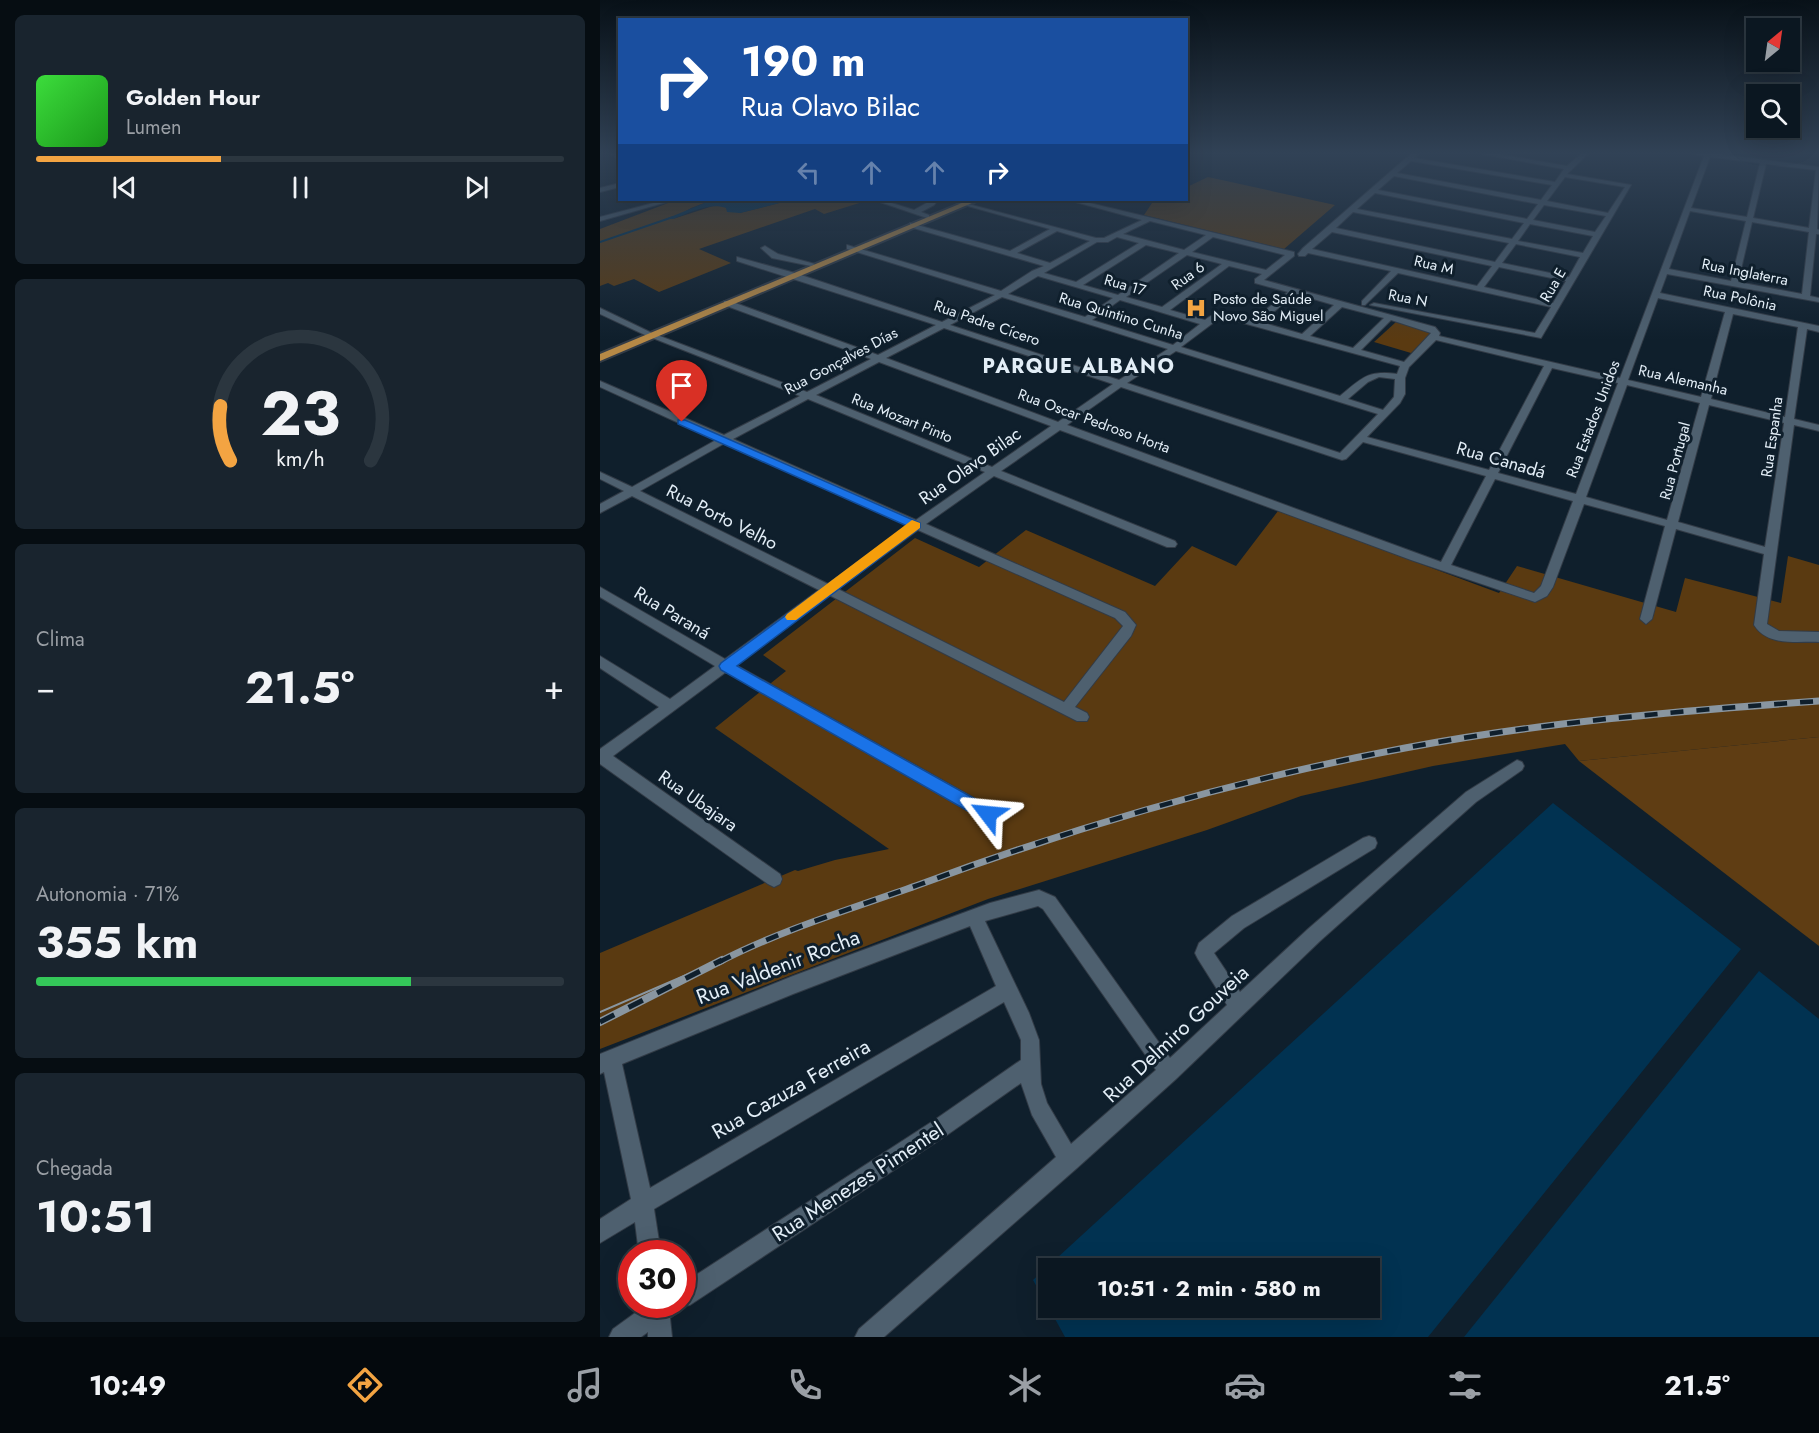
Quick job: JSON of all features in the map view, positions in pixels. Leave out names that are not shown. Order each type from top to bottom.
[{"type":"main road","points":[[600,356],[931,214]]},
{"type":"main road","points":[[650,334],[727,303],[811,264],[936,214]]},
{"type":"street","points":[[922,214],[927,216]]},
{"type":"street","points":[[1006,214],[1096,240],[1117,235],[1149,219]]},
{"type":"street","points":[[1130,214],[1291,254],[1270,276]]},
{"type":"street","points":[[1270,276],[1306,250],[1347,214]]},
{"type":"street","points":[[1374,214],[1585,256]]},
{"type":"street","points":[[1494,214],[1597,235]]},
{"type":"street","points":[[1479,289],[1533,214]]},
{"type":"street","name":"Rua Estados Unidos","points":[[1415,557],[1530,597],[1540,596],[1547,587],[1686,214]]},
{"type":"street","points":[[1718,214],[1816,231]]},
{"type":"street","points":[[1734,284],[1752,214]]},
{"type":"street","points":[[1806,298],[1817,214]]},
{"type":"street","name":"Rua E","points":[[1538,336],[1609,215]]},
{"type":"street","points":[[913,225],[1048,265]]},
{"type":"street","points":[[1010,254],[1056,229]]},
{"type":"street","points":[[1330,229],[1572,280]]},
{"type":"street","name":"Rua N","points":[[1117,235],[1228,263],[1365,303],[1538,336]]},
{"type":"street","points":[[1086,320],[1211,235]]},
{"type":"street","name":"Rua Gonçalves Días","points":[[600,509],[723,440],[1002,294],[1048,265],[1096,240]]},
{"type":"street","points":[[1077,285],[1145,242]]},
{"type":"street","points":[[765,248],[775,256],[811,264]]},
{"type":"street","name":"Rua Quintino Cunha","points":[[853,248],[1384,413]]},
{"type":"street","name":"Rua M","points":[[1306,250],[1556,306]]},
{"type":"street","name":"Rua Padre Cícero","points":[[740,259],[1342,457],[1360,438]]},
{"type":"street","name":"Rua 6","points":[[1164,310],[1228,263]]},
{"type":"street","points":[[1365,303],[1396,270]]},
{"type":"street","name":"Rua Inglaterra","points":[[1665,271],[1819,300]]},
{"type":"street","name":"Rua 17","points":[[1035,273],[1207,323]]},
{"type":"street","name":"Rua Alemanha","points":[[1270,276],[1259,279],[1260,283],[1432,329],[1435,335],[1819,428]]},
{"type":"street","points":[[1255,323],[1293,291]]},
{"type":"street","name":"Rua Polônia","points":[[1656,295],[1819,328]]},
{"type":"street","name":"Rua Oscar Pedroso Horta","points":[[727,303],[1415,557]]},
{"type":"street","points":[[1305,336],[1340,304]]},
{"type":"street","name":"Rua Mozart Pinto","points":[[600,310],[650,334],[809,396],[1171,544]]},
{"type":"street","name":"Rua Portugal","points":[[1646,619],[1730,310]]},
{"type":"street","name":"Rua Olavo Bilac","points":[[601,756],[671,707],[915,526],[1176,347],[1218,314],[1255,323]]},
{"type":"street","points":[[1355,351],[1389,318]]},
{"type":"street","points":[[1255,323],[1406,365]]},
{"type":"street","name":"Rua Espanha","points":[[1803,325],[1760,626],[1765,633],[1775,636],[1819,637]]},
{"type":"street","points":[[1360,438],[1397,401],[1401,393],[1400,377],[1406,365],[1435,335]]},
{"type":"street","points":[[1444,567],[1549,364]]},
{"type":"street","points":[[1342,399],[1365,380],[1378,374],[1400,377]]},
{"type":"street","points":[[600,384],[915,526],[1120,615],[1130,624],[1126,633],[1066,709]]},
{"type":"street","name":"Rua Canadá","points":[[1360,438],[1771,552]]},
{"type":"street","name":"Rua Porto Velho","points":[[600,475],[1082,717]]},
{"type":"street","name":"Rua Paraná","points":[[600,591],[726,666],[988,814]]},
{"type":"street","points":[[600,661],[671,707]]},
{"type":"street","name":"Rua Ubajara","points":[[601,756],[774,879]]},
{"type":"street","name":"Rua Delmiro Gouveia","points":[[875,1335],[1169,1072],[1314,935],[1471,797],[1517,766]]},
{"type":"street","points":[[1239,1007],[1204,953],[1204,949],[1247,916],[1369,843]]},
{"type":"street","name":"Rua Valdenir Rocha","points":[[606,1062],[750,1001],[975,918],[1030,900],[1044,898],[1169,1072]]},
{"type":"street","points":[[975,918],[1007,990],[1020,1013],[1030,1040],[1031,1084],[1040,1108],[1070,1161]]},
{"type":"street","name":"Rua Cazuza Ferreira","points":[[600,1232],[643,1204],[1007,990]]},
{"type":"street","points":[[606,1062],[643,1204],[648,1240]]},
{"type":"street","name":"Rua Menezes Pimentel","points":[[696,1288],[940,1128],[1030,1065]]},
{"type":"street","points":[[621,1337],[646,1318]]},
{"type":"street","points":[[660,1337],[661,1318]]},
{"type":"shaded area","points":[[638,214],[681,214],[673,219],[687,214],[799,214],[699,249],[731,263],[659,292],[634,279],[614,286],[608,283],[600,286],[600,229]]},
{"type":"shaded area","points":[[1144,214],[1324,214],[1284,249]]},
{"type":"shaded area","points":[[1396,322],[1432,333],[1411,353],[1374,342]]},
{"type":"shaded area","points":[[1278,511],[1499,593],[1517,566],[1676,612],[1685,578],[1781,603],[1788,556],[1819,565],[1819,737],[1579,761],[1565,744],[1433,766],[1301,796],[1207,830],[988,899],[600,1049],[600,953],[795,870],[889,849],[715,728],[786,671],[763,655],[915,538],[979,567],[1026,530],[1155,586],[1192,546],[1236,566]]},
{"type":"shaded area","points":[[1819,737],[1819,946],[1579,761]]},
{"type":"water","points":[[677,214],[685,214],[673,219],[668,218]]},
{"type":"water","points":[[1553,803],[1741,949],[1428,1337],[1065,1337],[1055,1318],[1380,1318],[1380,1258],[1057,1258]]},
{"type":"water","points":[[1759,971],[1819,1019],[1819,1337],[1464,1337]]},
{"type":"water","points":[[1038,1275],[1038,1289],[1033,1280]]},
{"type":"waterway","points":[[600,242],[673,217]]},
{"type":"tram line","points":[[718,962],[724,959]]},
{"type":"tram line","points":[[600,1012],[721,960]]},
{"type":"railway","points":[[719,962],[768,939],[980,863],[1160,806],[1282,774],[1405,748],[1508,731],[1663,713],[1819,701]]},
{"type":"railway","points":[[600,1022],[722,960]]},
{"type":"slow traffic","points":[[791,617],[915,526],[912,524]]},
{"type":"place","name":"Posto de Saúde Novo São Miguel","points":[[1196,308]]},
{"type":"district","name":"PARQUE ALBANO","points":[[1079,366]]},
{"type":"route","points":[[682,422],[915,526],[726,666],[988,814]]}]
